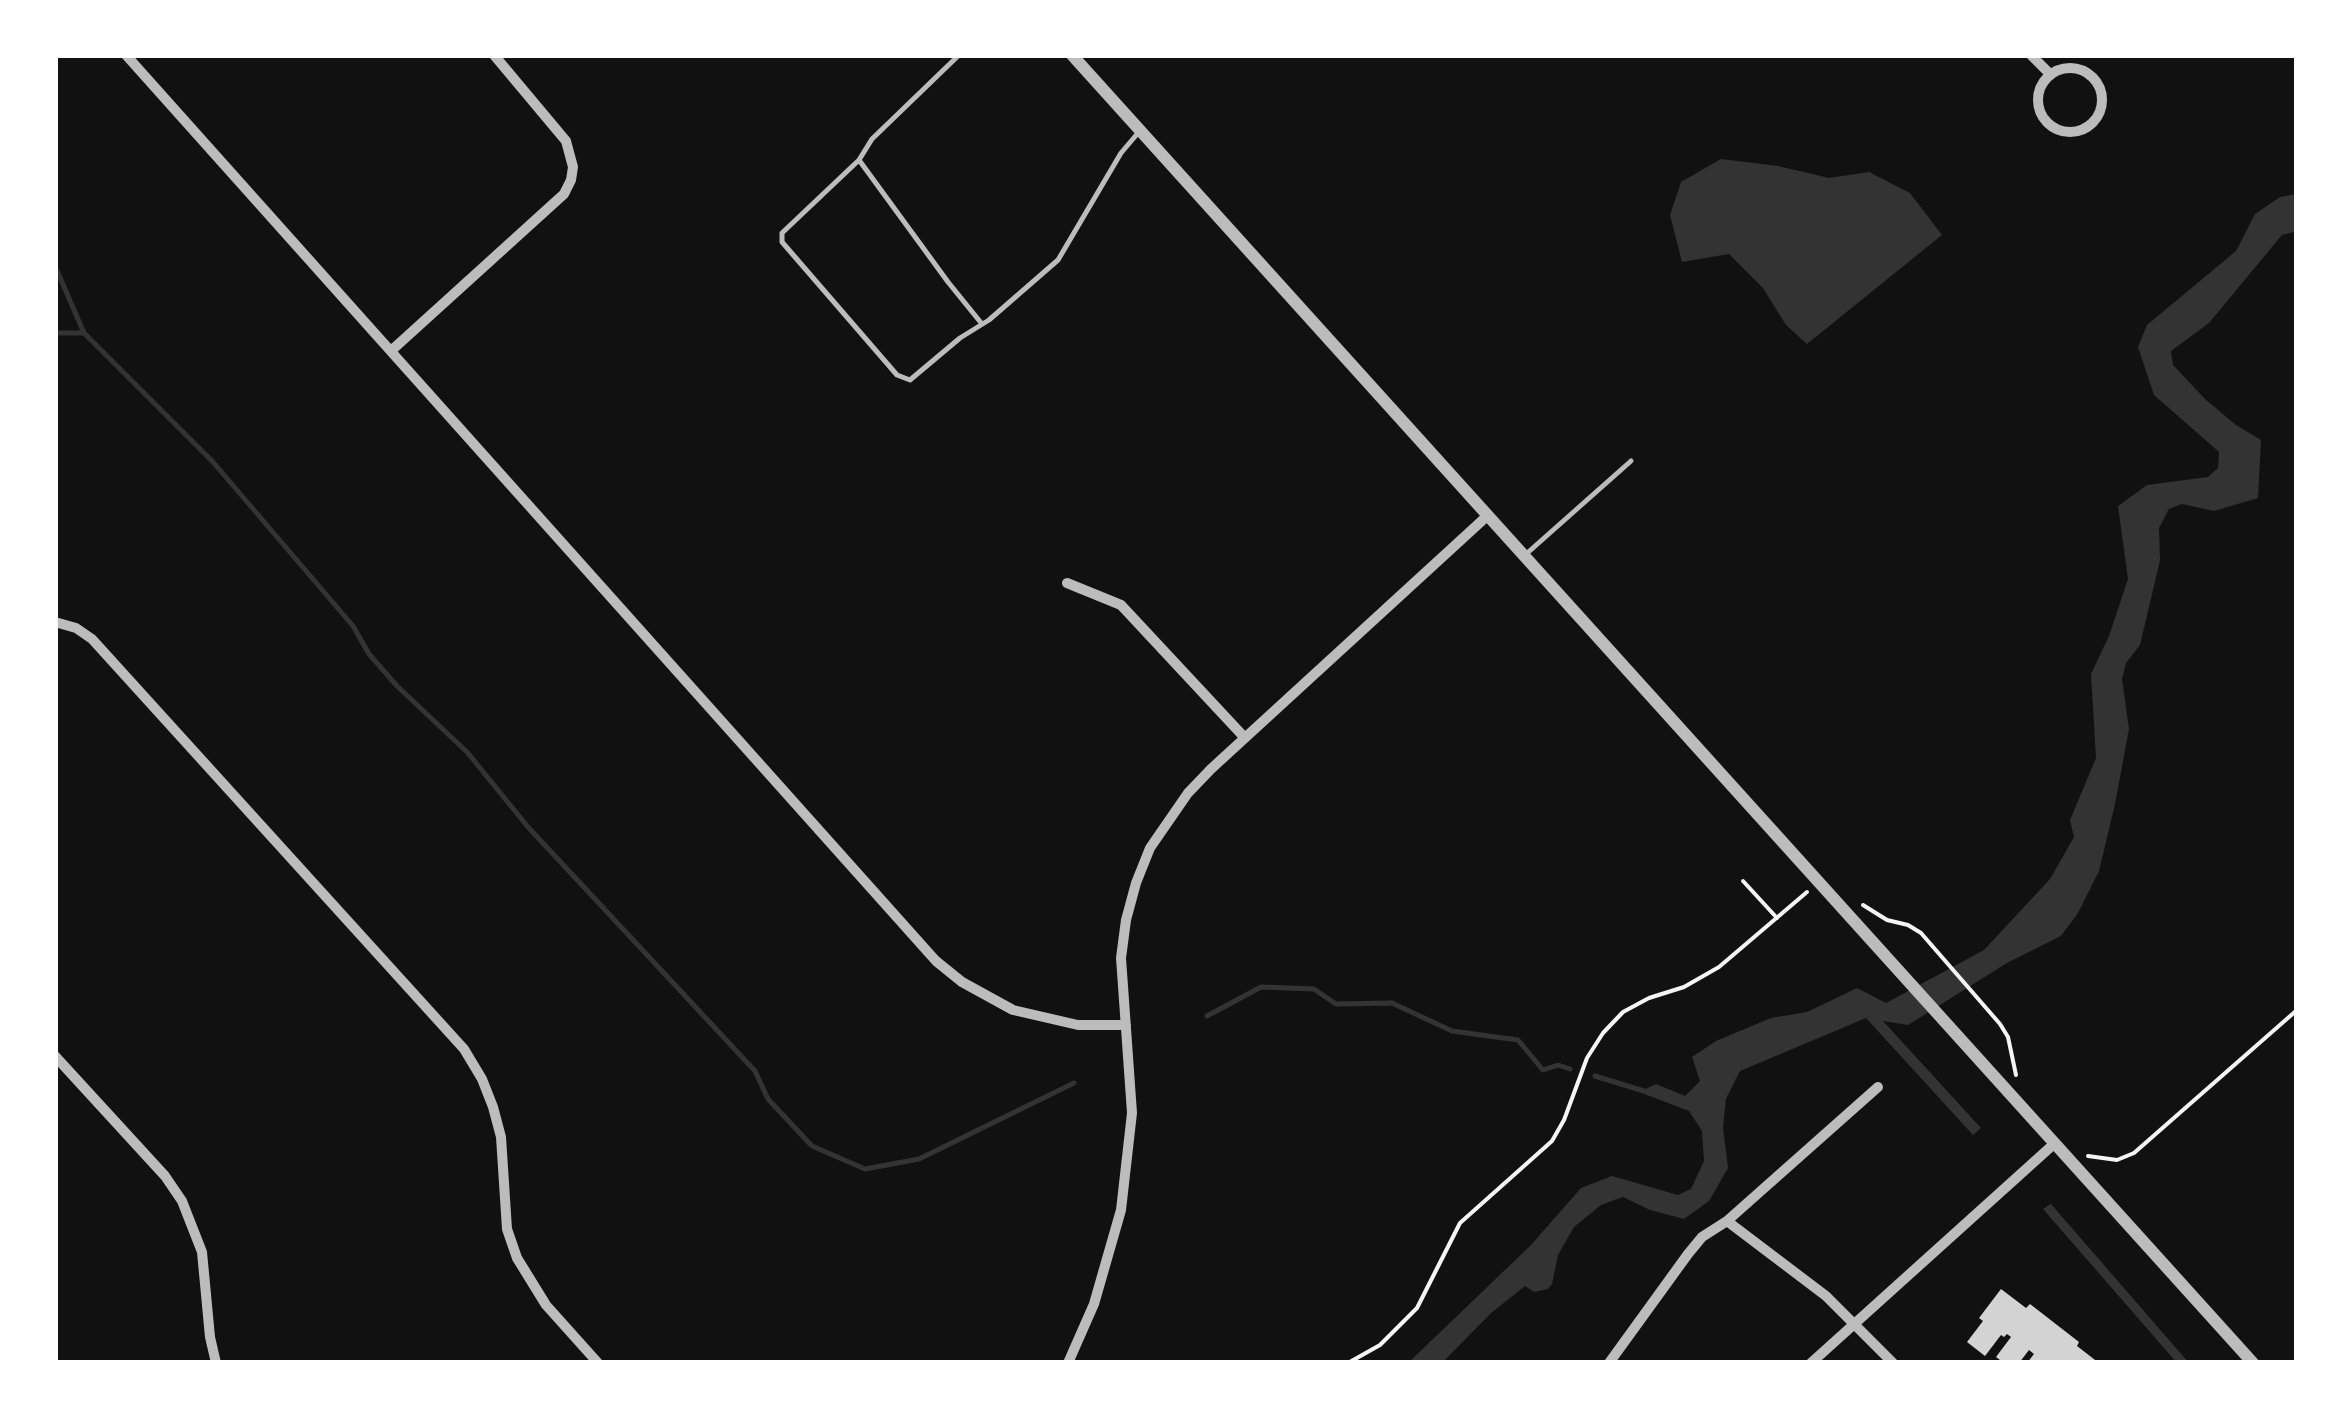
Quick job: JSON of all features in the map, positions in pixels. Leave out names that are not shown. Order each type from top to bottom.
[{"type":"street","points":[[126,55],[936,961],[962,982],[1014,1010],[1078,1025],[1126,1025]]},
{"type":"street","points":[[392,350],[564,194],[571,180],[574,166],[566,142],[494,55]]},
{"type":"street","points":[[1072,55],[2253,1363]]},
{"type":"street","points":[[2031,55],[2050,74]]},
{"type":"street","points":[[2072,68],[2092,77],[2099,86],[2101,108],[2089,126],[2080,131],[2060,131],[2044,119],[2037,100],[2050,74],[2072,68]]},
{"type":"street","points":[[1068,1363],[1094,1304],[1122,1210],[1132,1113],[1121,958],[1126,920],[1150,848],[1178,806],[1245,738],[1486,517]]},
{"type":"street","points":[[1067,583],[1122,604],[1245,738]]},
{"type":"street","points":[[55,622],[76,628],[92,639],[464,1049],[494,1107],[501,1137],[507,1229],[516,1258],[546,1305],[598,1363]]},
{"type":"street","points":[[55,1056],[165,1176],[182,1201],[202,1252],[216,1363]]},
{"type":"street","points":[[1608,1363],[1694,1245],[1727,1221],[1878,1087]]},
{"type":"street","points":[[1811,1363],[2054,1143]]},
{"type":"street","points":[[1727,1221],[1826,1296],[1893,1363]]},
{"type":"lane","points":[[958,55],[872,140],[860,160],[782,233],[782,242],[903,378],[910,380],[1058,260],[1121,153],[1140,130]]},
{"type":"lane","points":[[860,160],[982,324]]},
{"type":"lane","points":[[1523,557],[1631,461]]},
{"type":"path","points":[[1744,881],[1777,918]]},
{"type":"path","points":[[1348,1363],[1380,1344],[1409,1317],[1428,1289],[1460,1222],[1552,1141],[1587,1058],[1623,1012],[1684,987],[1718,967],[1816,883]]},
{"type":"path","points":[[1863,906],[1887,920],[1908,926],[1926,940],[1992,1013],[2008,1036],[2019,1082]]},
{"type":"path","points":[[2082,1154],[2099,1160],[2117,1160],[2134,1153],[2297,1010]]},
{"type":"shaded area","points":[[1721,159],[1829,178],[1869,172],[1910,193],[1942,235],[1807,344],[1786,325],[1763,288],[1729,254],[1682,262],[1670,215],[1681,182]]},
{"type":"shaded area","points":[[2297,194],[2297,231],[2282,235],[2209,323],[2171,351],[2173,365],[2205,399],[2261,440],[2258,498],[2214,511],[2182,504],[2169,509],[2159,528],[2160,560],[2140,645],[2126,663],[2122,679],[2129,729],[2115,804],[2099,871],[2078,913],[2061,936],[2007,963],[1908,1025],[1883,1021],[1981,1128],[1973,1135],[1866,1018],[1740,1071],[1726,1099],[1723,1127],[1728,1168],[1709,1201],[1684,1219],[1650,1210],[1623,1197],[1601,1205],[1574,1227],[1558,1255],[1548,1289],[1534,1292],[1525,1286],[1491,1313],[1442,1363],[1408,1363],[1531,1245],[1581,1188],[1612,1176],[1678,1195],[1691,1189],[1704,1161],[1702,1131],[1689,1111],[1639,1092],[1656,1084],[1685,1096],[1700,1081],[1692,1057],[1716,1041],[1771,1018],[1807,1012],[1857,988],[1886,1003],[1984,950],[2050,879],[2074,837],[2070,820],[2096,758],[2091,674],[2128,579],[2118,506],[2147,485],[2208,477],[2218,468],[2219,452],[2154,395],[2138,347],[2147,325],[2236,251],[2255,214],[2280,197]]},
{"type":"shaded area","points":[[2051,1204],[2189,1363],[2177,1363],[2043,1209]]},
{"type":"building","points":[[2001,1289],[2026,1308],[2030,1304],[2099,1363],[2027,1363],[2034,1354],[2029,1350],[2019,1363],[2004,1363],[1996,1357],[2011,1337],[2007,1334],[2001,1335],[1985,1356],[1967,1342]]},
{"type":"waterway","points":[[55,266],[84,333],[213,462],[353,626],[369,654],[397,686],[467,752],[528,827],[755,1071],[768,1099],[812,1146],[865,1169],[919,1159],[1074,1083]]},
{"type":"waterway","points":[[55,333],[84,333]]},
{"type":"waterway","points":[[1207,1016],[1261,987],[1314,989],[1336,1004],[1392,1003],[1452,1031],[1518,1040],[1543,1070],[1558,1065],[1570,1069]]},
{"type":"waterway","points":[[1595,1076],[1644,1091]]}]
